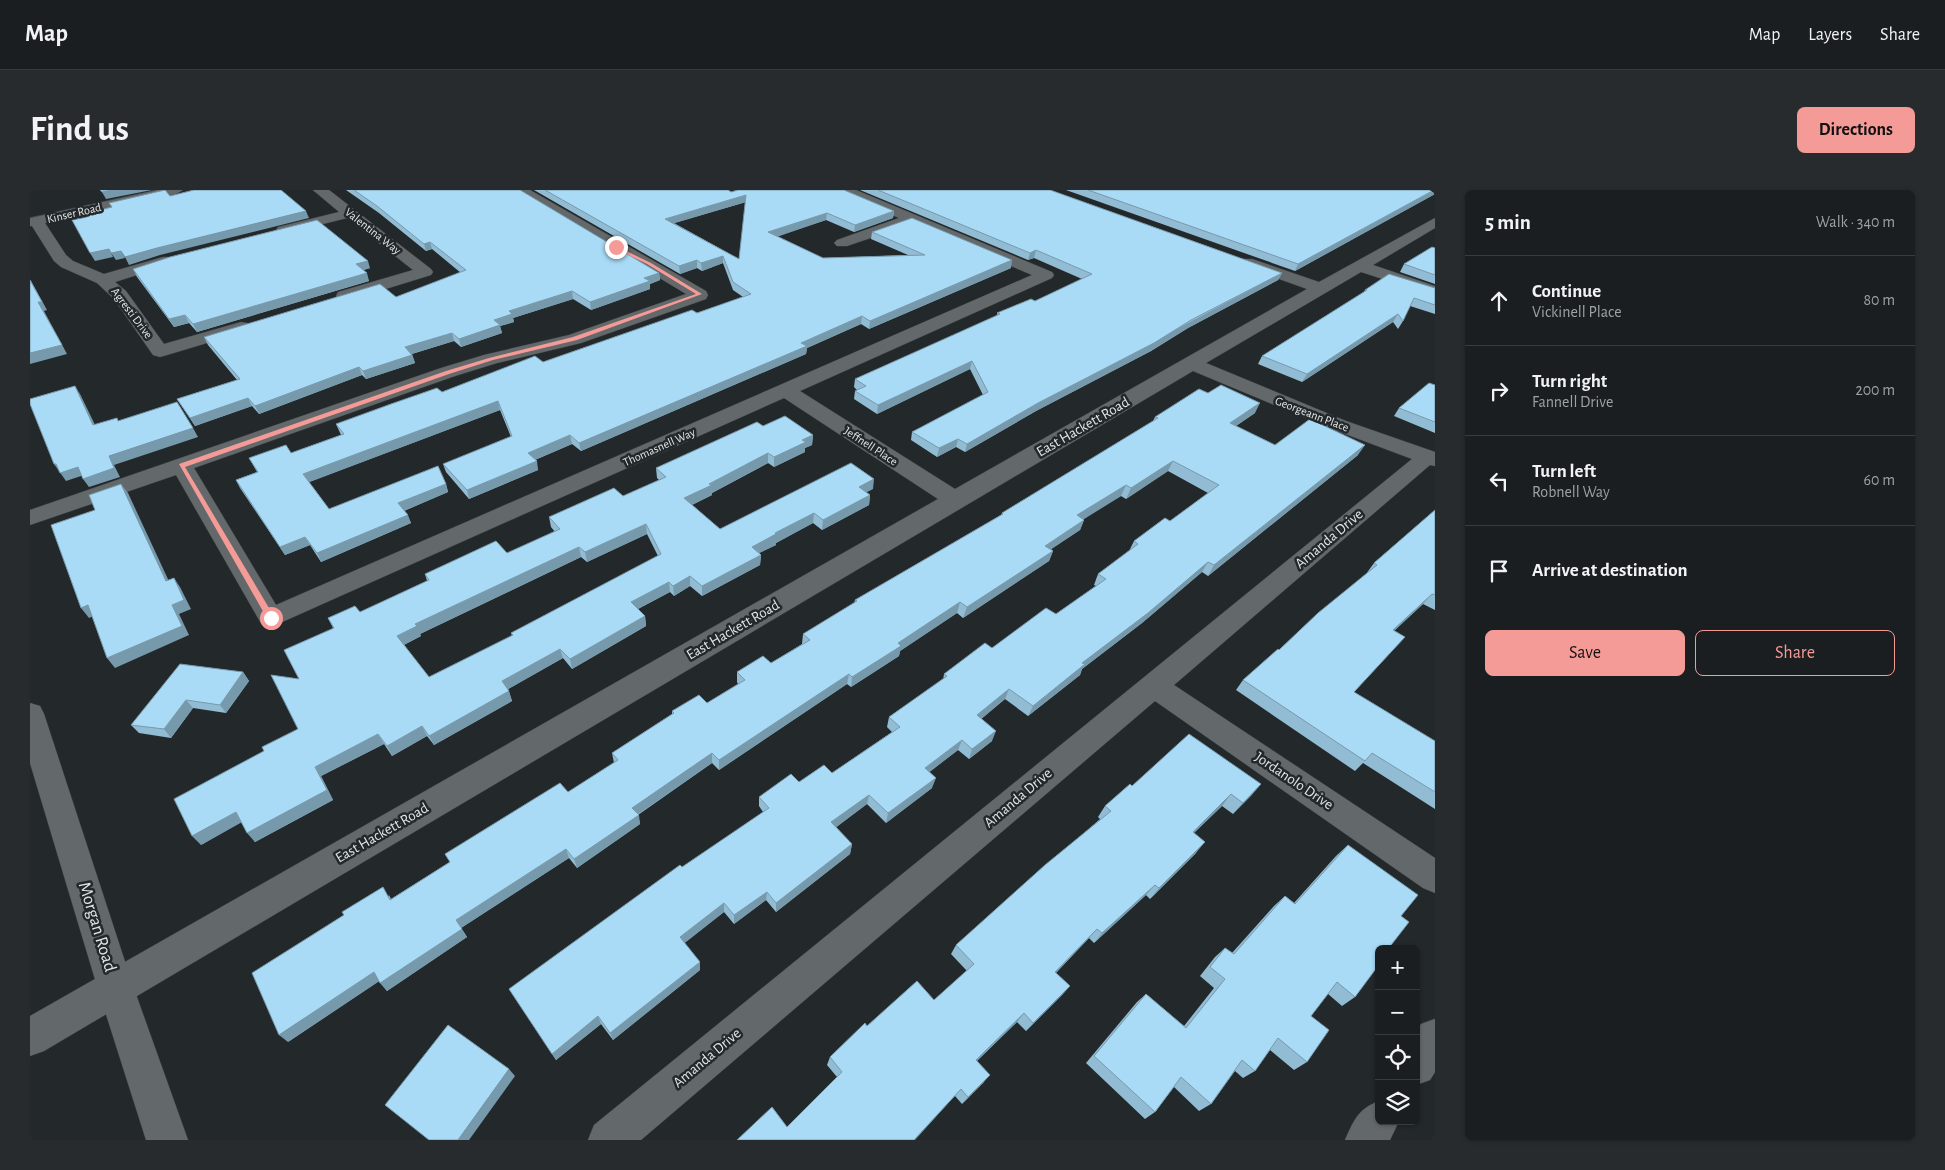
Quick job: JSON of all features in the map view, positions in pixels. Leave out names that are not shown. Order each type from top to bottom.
[{"type":"street","name":"Kinser Road","points":[[33,222],[176,190]]},
{"type":"street","name":"Valentina Way","points":[[320,190],[426,272],[330,300]]},
{"type":"street","points":[[30,518],[448,372],[491,359],[575,339],[700,294],[520,190]]},
{"type":"street","points":[[844,190],[912,218]]},
{"type":"street","points":[[273,233],[350,213]]},
{"type":"street","points":[[842,243],[912,218]]},
{"type":"street","name":"Thomasnell Way","points":[[182,466],[271,618],[1046,275],[912,218]]},
{"type":"street","name":"Agresti Drive","points":[[33,222],[60,258],[67,264],[103,280],[120,294],[160,351],[254,323]]},
{"type":"street","name":"East Hackett Road","points":[[30,1037],[1435,222]]},
{"type":"street","points":[[103,280],[186,255]]},
{"type":"street","points":[[1230,256],[1322,289]]},
{"type":"street","points":[[1360,266],[1435,291]]},
{"type":"street","name":"Georgeann Place","points":[[1192,364],[1314,416],[1431,458]]},
{"type":"street","name":"Jeffnell Place","points":[[786,391],[956,500]]},
{"type":"street","name":"Amanda Drive","points":[[609,1140],[1153,685],[1431,458]]},
{"type":"street","name":"Jordanolo Drive","points":[[1153,685],[1435,877]]},
{"type":"street","name":"Morgan Road","points":[[30,714],[115,986],[167,1140]]},
{"type":"street","points":[[1420,1060],[1435,1038]]},
{"type":"street","points":[[1366,1140],[1376,1125]]},
{"type":"building","points":[[165,190],[170,196],[194,190],[281,190],[306,211],[125,257],[121,251],[111,253],[109,249],[90,253],[72,220],[87,217],[85,214],[112,207],[109,203]]},
{"type":"building","points":[[354,190],[520,190],[659,273],[644,278],[650,281],[590,302],[572,291],[509,311],[512,314],[494,320],[500,325],[459,339],[452,333],[405,347],[412,355],[363,371],[359,367],[255,406],[248,398],[190,418],[177,399],[240,379],[204,337],[380,284],[396,297],[466,270],[430,242],[424,244]]},
{"type":"building","points":[[545,190],[728,190],[731,192],[738,190],[844,190],[894,211],[855,225],[827,213],[768,232],[823,258],[925,255],[872,232],[912,218],[1012,260],[870,321],[862,316],[801,343],[807,346],[579,443],[570,435],[528,453],[537,461],[467,490],[443,464],[512,436],[498,401],[303,474],[329,509],[438,466],[446,484],[398,503],[408,515],[317,553],[305,537],[280,547],[236,480],[258,472],[249,458],[286,445],[291,453],[344,434],[336,424],[391,404],[437,388],[442,392],[535,356],[543,362],[692,310],[697,313],[751,294],[733,282],[723,256],[701,263],[697,260],[679,266]],"holes":[[[746,195],[739,259],[665,219]]]},
{"type":"building","points":[[878,190],[1050,190],[1282,273],[1191,320],[1154,343],[1038,403],[967,444],[958,439],[939,448],[912,432],[988,392],[972,361],[878,405],[855,391],[866,386],[855,379],[1000,314],[997,313],[1031,299],[1035,301],[1092,274],[1036,250],[1030,253]]},
{"type":"building","points":[[1088,190],[1434,190],[1298,264]]},
{"type":"building","points":[[317,220],[368,261],[356,264],[367,273],[193,324],[185,315],[169,319],[133,269],[170,257]]},
{"type":"building","points":[[1432,247],[1435,248],[1435,275],[1404,264]]},
{"type":"building","points":[[1389,274],[1435,288],[1435,305],[1414,298],[1403,321],[1398,314],[1307,374],[1262,356],[1367,290],[1365,290]]},
{"type":"building","points":[[30,280],[42,302],[38,302],[62,345],[30,353]]},
{"type":"building","points":[[1429,383],[1435,385],[1435,422],[1399,408]]},
{"type":"building","points":[[1221,385],[1260,403],[1230,423],[1275,445],[1310,419],[1365,445],[1214,565],[1208,562],[1148,613],[1082,663],[1085,664],[1033,706],[1009,689],[977,715],[996,731],[972,749],[962,740],[925,768],[936,778],[888,813],[869,795],[831,822],[852,844],[776,903],[767,892],[734,915],[724,903],[680,937],[700,962],[610,1033],[598,1016],[552,1054],[509,989],[680,865],[682,867],[769,808],[759,797],[791,774],[799,782],[824,765],[832,773],[900,727],[889,717],[947,676],[944,674],[985,643],[992,648],[1046,608],[1056,614],[1106,579],[1098,574],[1138,544],[1134,541],[1165,518],[1170,521],[1219,485],[1173,461],[1131,488],[1126,485],[1077,515],[1084,520],[1045,546],[1053,551],[967,607],[960,602],[898,643],[901,646],[852,677],[849,674],[719,760],[712,753],[632,808],[639,815],[574,859],[566,849],[456,920],[462,929],[380,983],[374,972],[279,1035],[252,973],[344,915],[342,912],[383,887],[390,900],[450,862],[445,854],[560,783],[568,792],[618,760],[612,753],[674,713],[672,711],[699,695],[707,703],[745,680],[737,672],[763,656],[771,663],[810,640],[803,634],[857,601],[855,600],[1003,514],[1158,418],[1155,417],[1199,389],[1208,393]]},
{"type":"building","points":[[75,386],[93,425],[117,418],[118,421],[177,402],[193,428],[109,456],[114,468],[83,479],[78,467],[60,473],[56,464],[54,464],[30,404],[30,399]]},
{"type":"building","points":[[785,416],[813,435],[802,440],[806,442],[774,457],[768,453],[709,484],[712,485],[684,498],[720,529],[851,463],[874,479],[859,487],[870,495],[823,520],[814,513],[775,533],[752,547],[761,555],[702,586],[690,576],[673,586],[669,582],[631,602],[645,616],[570,659],[560,649],[502,681],[509,691],[429,736],[422,726],[387,746],[378,734],[315,767],[327,790],[247,833],[236,812],[192,836],[174,799],[264,751],[262,747],[298,729],[271,675],[299,679],[284,650],[334,628],[328,618],[355,606],[360,612],[429,580],[425,574],[496,541],[507,553],[560,529],[549,517],[614,488],[623,496],[666,477],[656,468],[757,422],[763,426]],"holes":[[[646,524],[661,554],[511,633],[513,635],[429,677],[397,636],[417,626],[415,624],[579,547],[585,552]]]},
{"type":"building","points":[[121,484],[166,581],[174,578],[184,600],[172,605],[182,626],[107,658],[88,605],[81,608],[51,525],[95,510],[89,495]]},
{"type":"building","points":[[1435,510],[1435,595],[1432,594],[1393,630],[1405,637],[1354,692],[1435,741],[1435,792],[1372,753],[1365,761],[1243,680],[1279,650],[1318,613],[1377,565],[1374,563]]},
{"type":"building","points":[[180,664],[243,672],[220,705],[186,700],[164,729],[131,725]]},
{"type":"building","points":[[1189,734],[1261,784],[1243,803],[1231,794],[1193,832],[1205,842],[1159,888],[1155,885],[1102,933],[1097,929],[1055,972],[1070,986],[1033,1023],[1024,1013],[976,1060],[990,1075],[968,1097],[961,1089],[914,1140],[737,1140],[772,1107],[787,1127],[842,1072],[830,1057],[865,1023],[867,1026],[917,981],[934,1000],[974,964],[956,945],[1045,865],[1111,811],[1105,806],[1130,784],[1132,786]]},
{"type":"building","points":[[1348,845],[1418,895],[1401,916],[1409,922],[1391,945],[1375,945],[1375,970],[1355,997],[1337,982],[1311,1016],[1329,1030],[1307,1062],[1278,1038],[1255,1071],[1242,1060],[1211,1104],[1181,1077],[1155,1112],[1094,1056],[1146,994],[1186,1028],[1225,979],[1210,967],[1225,948],[1234,954],[1285,896],[1295,904]]},
{"type":"building","points":[[448,1025],[509,1069],[458,1140],[429,1140],[385,1105]]},
{"type":"route","points":[[271,618],[182,466],[448,372],[491,359],[575,339],[700,294],[616,247]]}]
